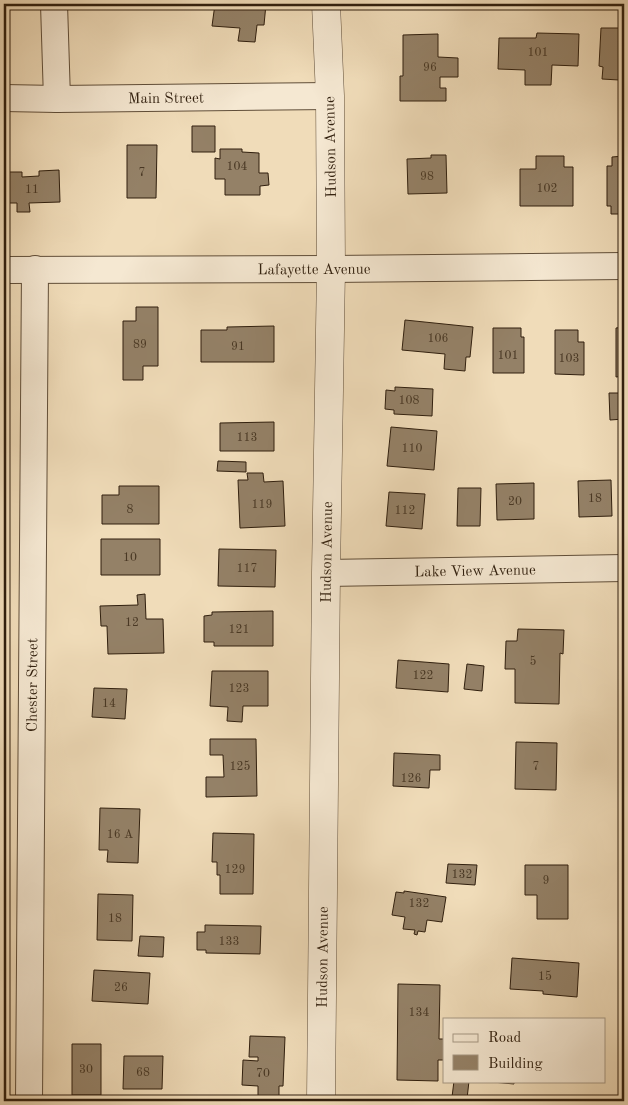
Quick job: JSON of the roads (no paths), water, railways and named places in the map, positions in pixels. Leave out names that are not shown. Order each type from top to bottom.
[{"type":"street","points":[[54,4],[57,99]]},
{"type":"street","name":"Hudson Avenue","points":[[321,1101],[331,269],[330,96],[326,4]]},
{"type":"street","name":"Main Street","points":[[4,98],[330,96]]},
{"type":"street","name":"Lafayette Avenue","points":[[4,270],[624,266]]},
{"type":"street","name":"Chester Street","points":[[30,1101],[35,269]]},
{"type":"street","name":"Lake View Avenue","points":[[326,573],[624,568]]}]
